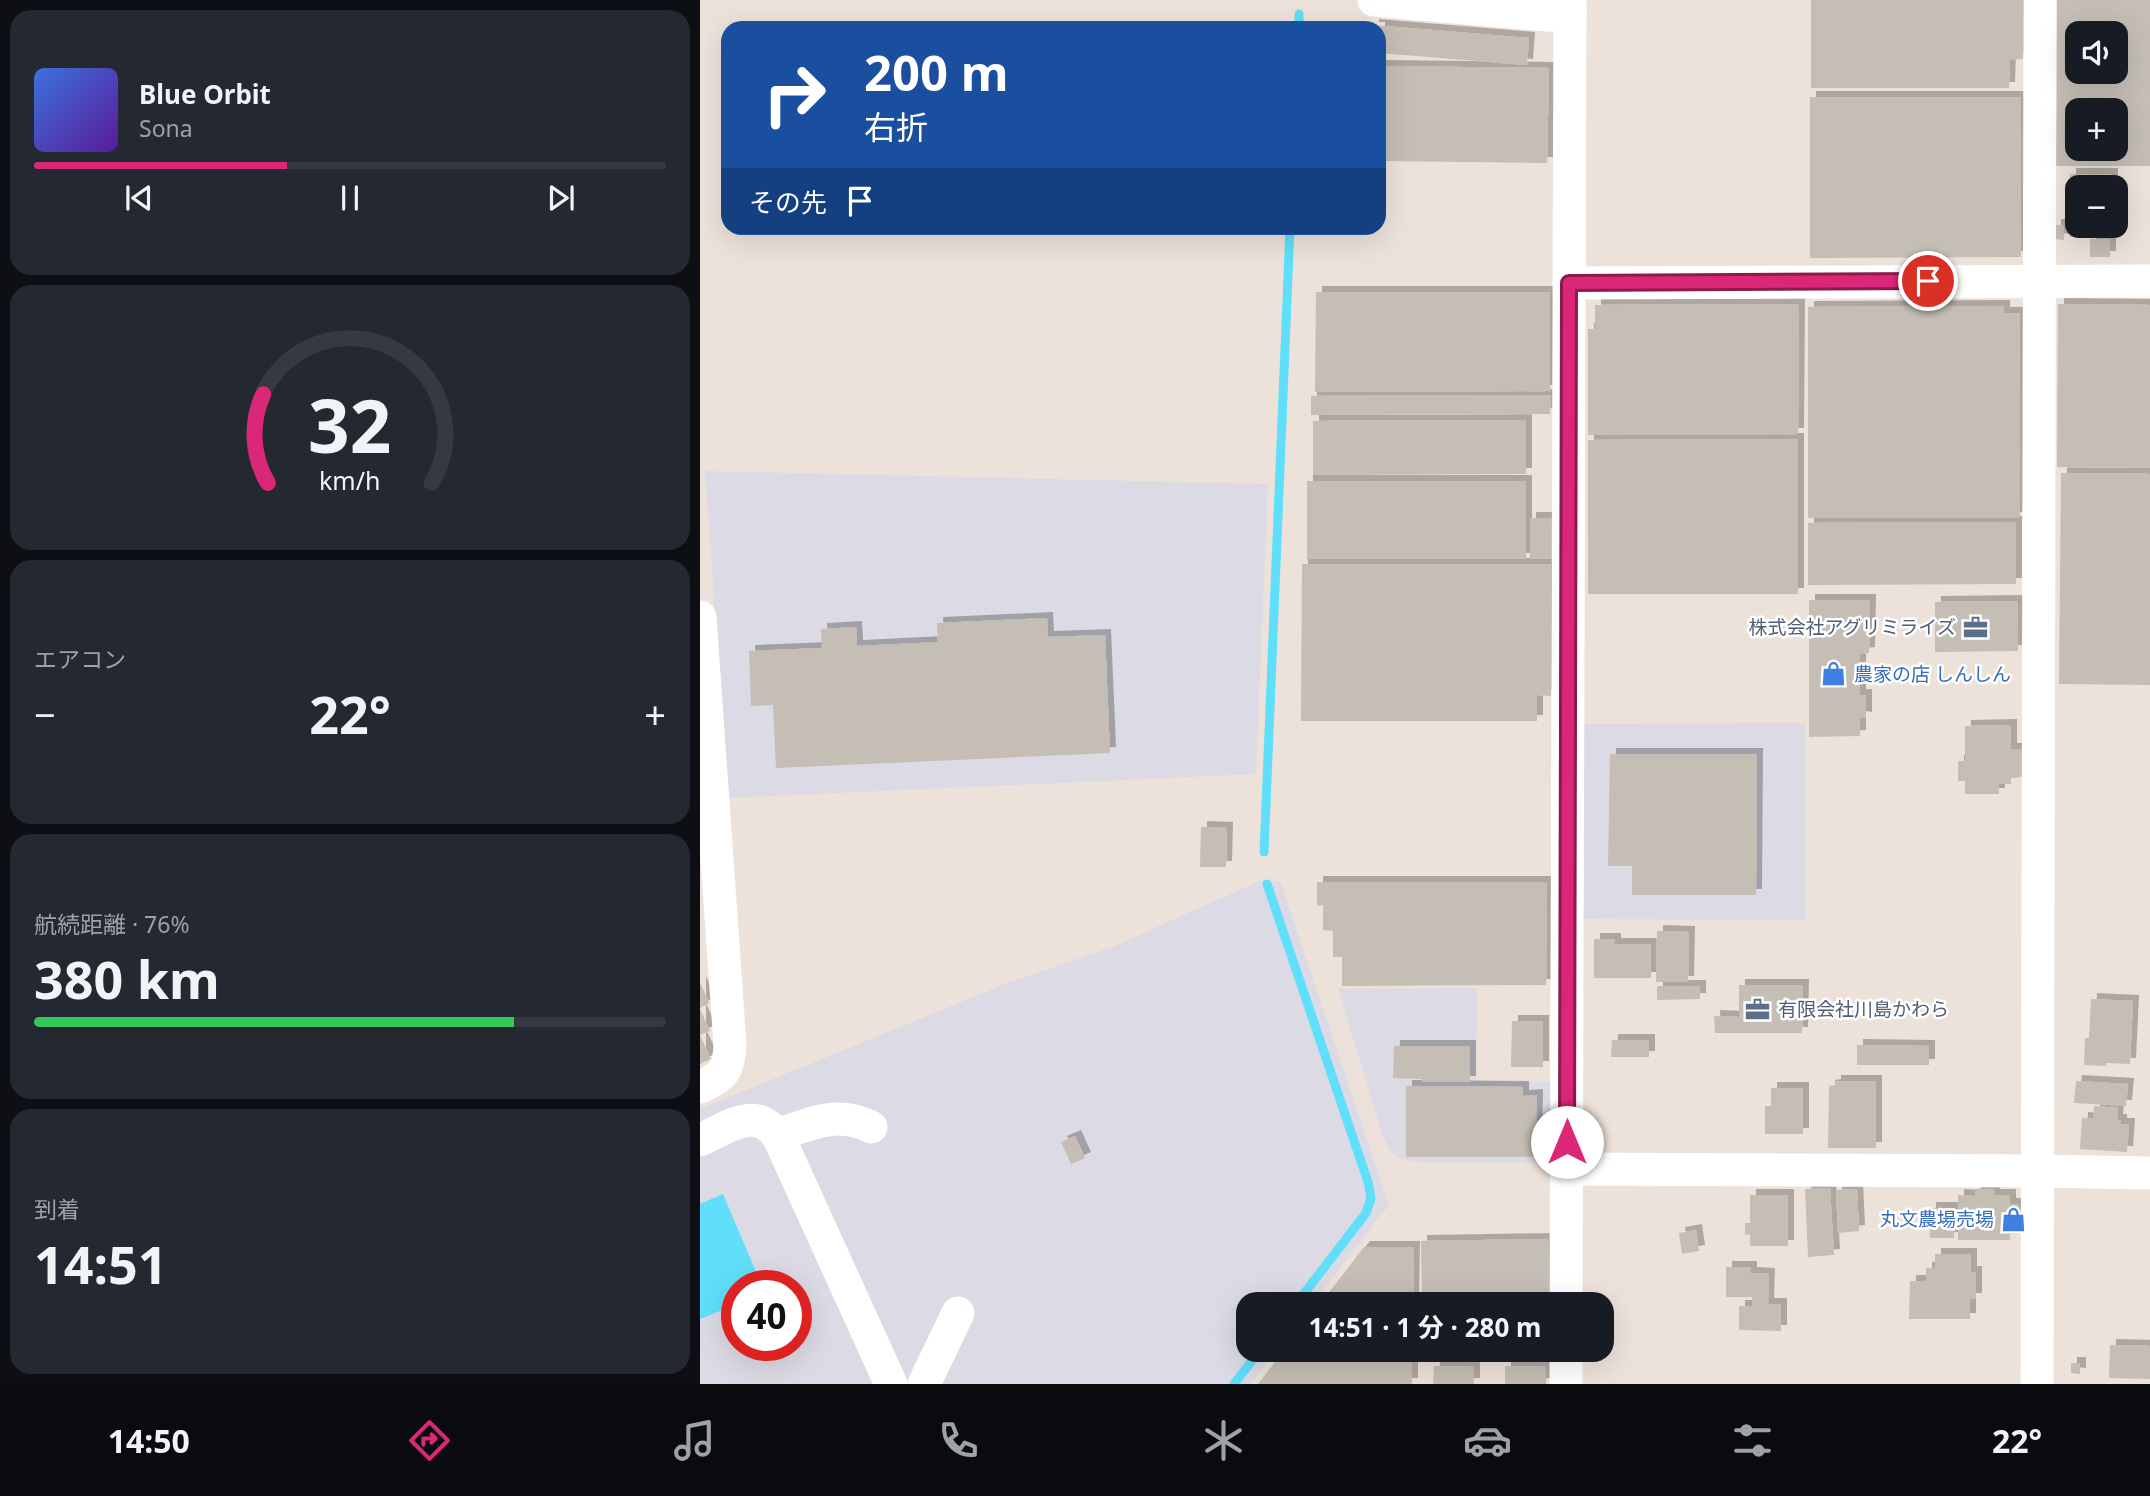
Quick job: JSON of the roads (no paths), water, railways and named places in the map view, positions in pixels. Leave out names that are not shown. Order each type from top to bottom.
[{"type":"street","points":[[1374,0],[1548,15],[1570,8],[1566,1292]]},
{"type":"street","points":[[2037,1384],[2039,0]]},
{"type":"street","points":[[1569,283],[2150,281]]},
{"type":"street","points":[[700,617],[708,832],[730,1058],[727,1068],[720,1076],[700,1087]]},
{"type":"street","points":[[777,1135],[825,1120],[841,1118],[856,1120],[871,1127]]},
{"type":"street","points":[[700,1140],[750,1119],[762,1121],[772,1128],[891,1384]]},
{"type":"street","points":[[1567,1169],[2150,1173]]},
{"type":"street","points":[[924,1384],[958,1313]]},
{"type":"street","points":[[1566,1362],[1566,1384]]},
{"type":"water","points":[[723,1194],[755,1270],[721,1270],[721,1310],[700,1319],[700,1204]]},
{"type":"waterway","points":[[1299,14],[1299,21]]},
{"type":"waterway","points":[[1264,852],[1290,235]]},
{"type":"waterway","points":[[1267,884],[1368,1182],[1371,1198],[1366,1213],[1305,1292]]},
{"type":"waterway","points":[[1234,1384],[1251,1362]]},
{"type":"place","name":"株式会社アグリミライズ","points":[[1976,627]]},
{"type":"place","name":"農家の店 しんしん","points":[[1834,674]]},
{"type":"place","name":"有限会社川島かわら","points":[[1758,1009]]},
{"type":"place","name":"丸文農場売場","points":[[2014,1219]]}]
